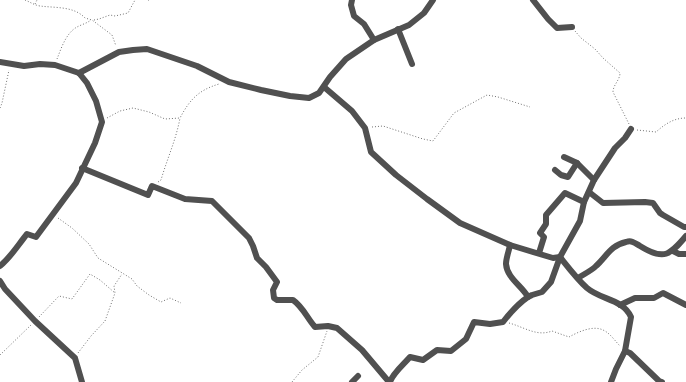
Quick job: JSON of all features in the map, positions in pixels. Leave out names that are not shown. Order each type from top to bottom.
[{"type":"street","points":[[352,0],[351,5],[354,16],[364,24],[374,40]]},
{"type":"street","points":[[79,74],[119,52],[146,50],[197,66],[229,82],[290,96],[309,98],[319,93],[330,77],[346,60],[374,40],[409,24],[424,13],[433,0]]},
{"type":"street","points":[[533,0],[557,28],[572,27]]},
{"type":"street","points":[[398,29],[412,64]]},
{"type":"street","points":[[0,62],[24,66],[40,64],[55,65],[79,74],[87,83],[96,101],[102,122],[95,143],[76,183],[36,237],[27,234],[19,243],[9,259],[0,266]]},
{"type":"street","points":[[324,87],[352,111],[365,128],[371,152],[396,174],[460,223],[510,245],[553,258],[560,257]]},
{"type":"street","points":[[82,168],[148,195],[152,186],[185,199],[212,201],[250,238],[257,258],[277,282],[273,290],[274,298],[277,300],[293,300],[304,310],[307,318],[315,327],[328,326],[337,328],[362,350],[389,382],[395,372],[402,367],[410,357],[423,360],[434,352],[451,351],[466,339],[474,322],[490,324],[503,322],[523,300],[542,292],[550,282],[560,257],[580,221],[584,202],[594,180],[615,148],[626,138],[631,129]]},
{"type":"street","points":[[564,157],[577,163],[594,180]]},
{"type":"street","points":[[555,170],[561,175],[568,177],[577,163]]},
{"type":"street","points":[[539,253],[544,237],[540,232],[546,224],[546,215],[557,204],[562,194],[565,192],[584,202]]},
{"type":"street","points":[[589,192],[603,203],[653,203],[663,215],[686,227]]},
{"type":"street","points":[[578,278],[596,266],[613,247],[625,242],[632,241],[654,253],[663,255],[673,251],[686,236]]},
{"type":"street","points":[[510,245],[506,264],[512,280],[525,292],[528,297]]},
{"type":"street","points":[[673,251],[679,254],[686,254]]},
{"type":"street","points":[[560,257],[578,278],[591,290],[628,310],[631,317],[625,351],[616,368],[611,382]]},
{"type":"street","points":[[0,280],[5,289],[35,321],[75,358],[82,382]]},
{"type":"street","points":[[620,305],[635,298],[654,298],[664,293],[686,306]]},
{"type":"street","points":[[625,351],[630,353],[659,381],[662,382]]},
{"type":"street","points":[[352,382],[358,376]]},
{"type":"path","points":[[25,0],[35,4],[64,8],[92,20],[112,35],[119,52]]},
{"type":"path","points":[[35,4],[38,0]]},
{"type":"path","points":[[55,65],[62,47],[76,27],[92,20],[110,15],[116,16],[128,13],[135,0]]},
{"type":"path","points":[[572,27],[581,38],[620,73],[620,77],[613,88],[613,92],[631,129],[656,132],[673,120],[686,118]]},
{"type":"path","points":[[0,108],[9,74],[8,64]]},
{"type":"path","points":[[152,186],[161,180],[177,133],[180,118],[187,104],[198,93],[214,86],[229,82]]},
{"type":"path","points":[[365,128],[382,126],[432,141],[454,113],[487,95],[530,107]]},
{"type":"path","points":[[102,122],[120,111],[133,108],[149,112],[165,119],[180,118]]},
{"type":"path","points":[[53,214],[72,228],[89,244],[98,258],[132,279],[137,286],[149,295],[161,302],[170,298],[181,303]]},
{"type":"path","points":[[0,355],[59,296],[72,299],[90,274],[100,280],[115,293]]},
{"type":"path","points":[[75,358],[91,336],[105,321],[115,293],[114,286],[122,274]]},
{"type":"path","points":[[503,322],[534,332],[546,334],[552,331],[569,337],[590,329],[603,330],[625,351]]},
{"type":"path","points":[[292,382],[302,370],[318,357],[321,352],[328,326]]}]
